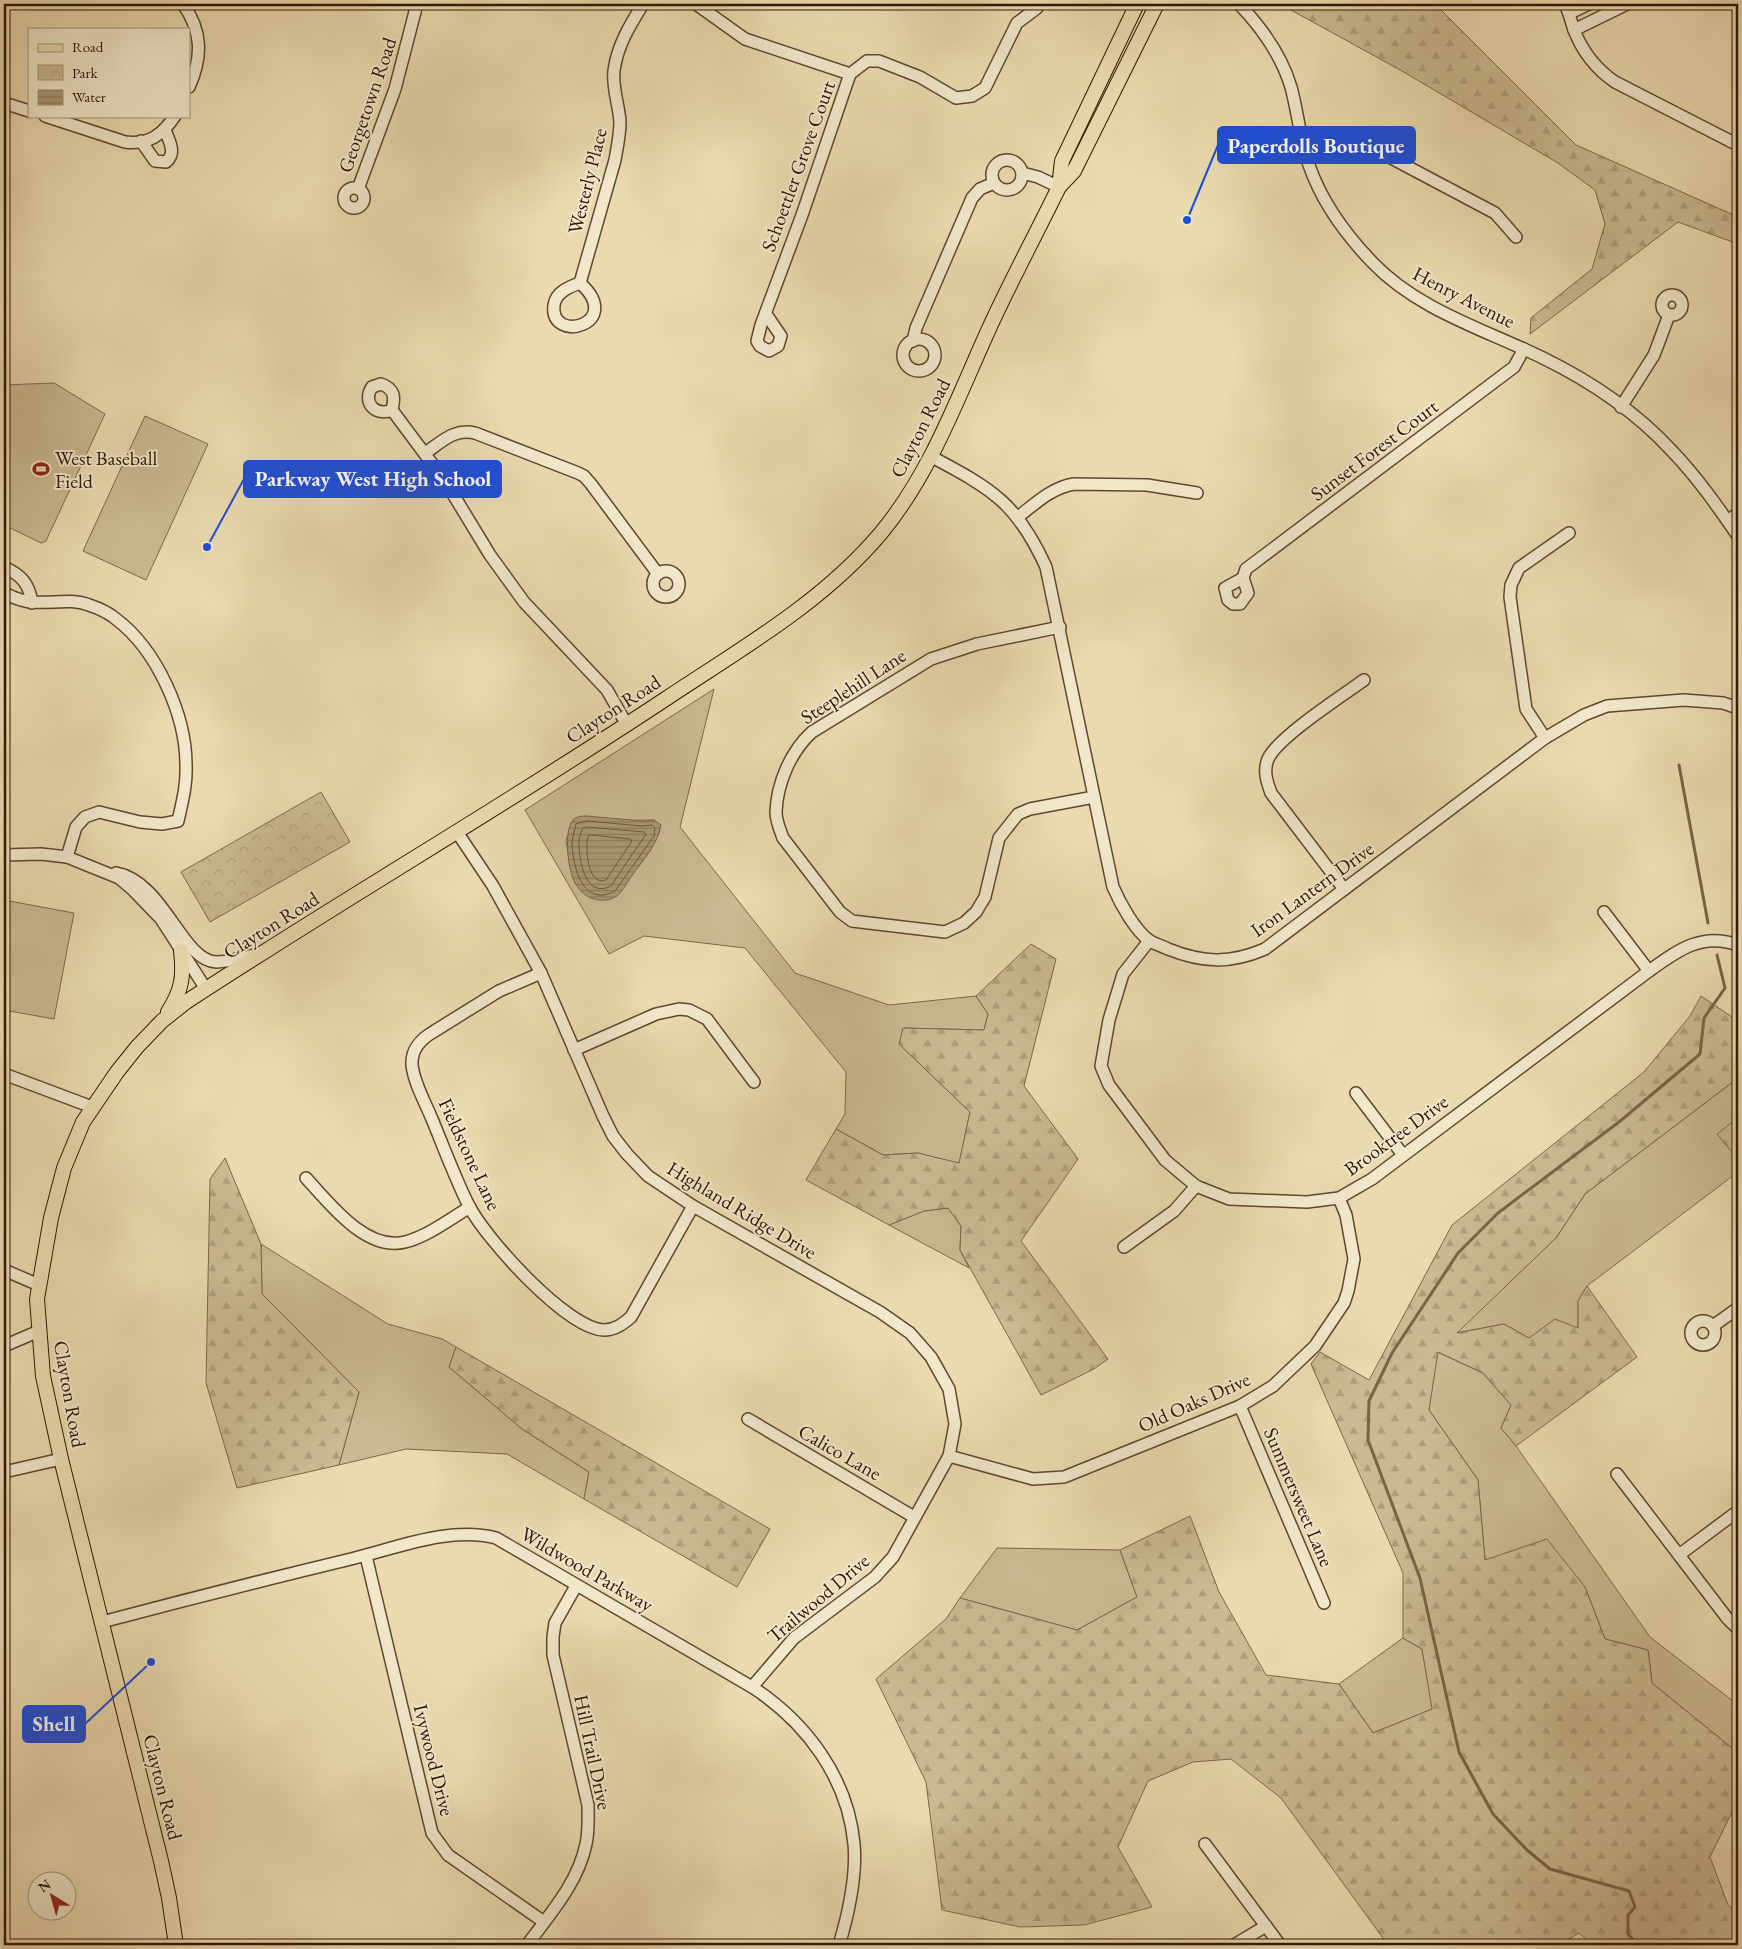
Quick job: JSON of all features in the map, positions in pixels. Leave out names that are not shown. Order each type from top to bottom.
[{"type":"main road","name":"Clayton Road","points":[[1059,187],[1062,161],[1138,4]]},
{"type":"main road","name":"Clayton Road","points":[[176,1945],[172,1913],[163,1870],[42,1376],[37,1299],[39,1285],[51,1218],[64,1168],[83,1122],[137,1047],[163,1020],[206,989],[627,725],[792,615],[822,592],[852,563],[881,532],[907,497],[932,457],[994,318],[1059,187],[1074,171],[1157,5]]},
{"type":"main road","points":[[163,1020],[175,1002],[182,983],[181,951]]},
{"type":"street","points":[[183,4],[192,17],[199,36],[198,55],[190,83]]},
{"type":"street","name":"Georgetown Road","points":[[358,189],[395,89],[417,4]]},
{"type":"street","name":"Westerly Place","points":[[580,283],[615,160],[618,143],[620,121],[614,72],[617,54],[624,36],[642,4]]},
{"type":"street","points":[[696,4],[746,39],[850,74]]},
{"type":"street","name":"Schoettler Grove Court","points":[[1020,21],[1025,4]]},
{"type":"street","name":"Schoettler Grove Court","points":[[766,314],[802,216],[850,74],[867,61],[879,61],[920,77],[956,98],[972,96],[985,88],[1017,23],[1037,8],[1038,4]]},
{"type":"street","name":"Henry Avenue","points":[[1239,4],[1256,21],[1283,63],[1291,88],[1302,142],[1310,167],[1326,202],[1339,223],[1376,266],[1419,299],[1578,377],[1621,407],[1647,427],[1672,451],[1738,536]]},
{"type":"street","points":[[1589,4],[1567,8],[1574,30],[1592,64],[1616,82],[1738,145]]},
{"type":"street","points":[[1574,30],[1627,4]]},
{"type":"street","points":[[4,103],[28,111]]},
{"type":"street","points":[[51,118],[125,142],[134,143],[161,133],[173,118]]},
{"type":"street","points":[[141,141],[155,161],[166,162],[172,152],[161,133]]},
{"type":"street","points":[[1302,142],[1338,136],[1361,142],[1495,212],[1516,238]]},
{"type":"street","points":[[1004,160],[1018,164],[1022,173],[1020,183],[1012,189],[1002,189],[994,183],[992,179],[995,165],[1004,160]]},
{"type":"street","points":[[1022,173],[1038,176],[1059,187]]},
{"type":"street","points":[[913,341],[916,328],[972,198],[980,189],[994,183]]},
{"type":"street","points":[[1621,407],[1654,356],[1669,315]]},
{"type":"street","name":"Sunset Forest Court","points":[[1243,578],[1246,569],[1514,367],[1524,349]]},
{"type":"street","points":[[392,410],[445,481],[490,555],[518,594],[528,607],[607,690],[627,725]]},
{"type":"street","points":[[425,453],[453,434],[464,431],[584,476],[658,574]]},
{"type":"street","name":"Iron Lantern Drive","points":[[932,457],[974,480],[998,496],[1018,517],[1034,540],[1046,567],[1060,627],[1113,887],[1122,909],[1149,941],[1178,953],[1207,960],[1228,960],[1245,958],[1265,949],[1545,738],[1584,715],[1607,706],[1684,700],[1723,703],[1738,708]]},
{"type":"street","points":[[1018,517],[1050,492],[1063,486],[1074,484],[1147,485],[1197,493]]},
{"type":"street","points":[[1728,521],[1738,513]]},
{"type":"street","points":[[1545,738],[1526,710],[1510,598],[1510,585],[1519,568],[1569,534]]},
{"type":"street","points":[[4,567],[17,574],[26,582],[32,602]]},
{"type":"street","points":[[4,593],[32,602],[56,600],[87,604],[116,618],[136,637],[152,659],[169,689],[181,728],[186,759],[184,796],[178,822],[162,824],[140,822],[99,812],[85,817],[76,827],[68,857]]},
{"type":"street","name":"Steeplehill Lane","points":[[1060,627],[977,644],[931,659],[812,732],[802,741],[787,767],[777,802],[778,826],[783,838],[834,905],[852,922],[945,932],[964,923],[976,912],[985,897],[999,838],[1018,814],[1094,797]]},
{"type":"street","points":[[1344,889],[1271,793],[1265,776],[1268,760],[1279,744],[1364,680]]},
{"type":"street","name":"Highland Ridge Drive","points":[[457,832],[493,886],[541,973],[603,1116],[613,1136],[627,1154],[648,1176],[693,1206],[880,1312],[910,1333],[931,1357],[949,1389],[955,1424],[949,1456]]},
{"type":"street","points":[[4,855],[40,854],[68,857],[119,878],[161,919],[206,989]]},
{"type":"street","points":[[106,872],[129,876],[142,886],[162,906],[195,952],[206,960],[217,962],[262,954]]},
{"type":"street","points":[[1604,912],[1650,971]]},
{"type":"street","name":"Brooktree Drive","points":[[1149,941],[1122,974],[1104,1043],[1101,1066],[1109,1085],[1165,1160],[1196,1186],[1229,1199],[1308,1202],[1339,1198],[1372,1179],[1650,971],[1693,943],[1724,940],[1738,945]]},
{"type":"street","name":"Fieldstone Lane","points":[[541,973],[499,991],[428,1035],[417,1046],[413,1056],[412,1066],[420,1089],[470,1207],[494,1242],[530,1281],[557,1305],[584,1323],[597,1329],[606,1330],[615,1328],[631,1317],[693,1206]]},
{"type":"street","points":[[574,1050],[656,1014],[679,1009],[689,1010],[707,1019],[754,1082]]},
{"type":"street","points":[[4,1067],[74,1092]]},
{"type":"street","points":[[4,1074],[92,1107]]},
{"type":"street","points":[[1356,1093],[1403,1155]]},
{"type":"street","points":[[306,1178],[348,1222],[360,1231],[381,1241],[404,1242],[470,1207]]},
{"type":"street","points":[[1124,1247],[1174,1210],[1196,1186]]},
{"type":"street","name":"Old Oaks Drive","points":[[949,1456],[1033,1479],[1064,1477],[1240,1406],[1273,1386],[1315,1346],[1344,1303],[1354,1259],[1346,1215],[1339,1198]]},
{"type":"street","points":[[4,1270],[39,1285]]},
{"type":"street","points":[[1713,1326],[1738,1308]]},
{"type":"street","points":[[4,1346],[39,1331]]},
{"type":"street","name":"Summersweet Lane","points":[[1240,1406],[1324,1603]]},
{"type":"street","name":"Calico Lane","points":[[748,1419],[914,1517]]},
{"type":"street","name":"Trailwood Drive","points":[[752,1686],[794,1638],[875,1577],[893,1557],[949,1456]]},
{"type":"street","points":[[4,1472],[61,1459]]},
{"type":"street","points":[[1618,1474],[1727,1618],[1738,1629]]},
{"type":"street","points":[[1679,1554],[1738,1512]]},
{"type":"street","name":"Wildwood Parkway","points":[[102,1622],[259,1581],[437,1538],[468,1534],[496,1538],[576,1586],[752,1686],[774,1701],[800,1725],[830,1768],[849,1818],[854,1844],[853,1874],[846,1924],[838,1945]]},
{"type":"street","name":"Ivywood Drive","points":[[366,1556],[432,1833],[448,1855],[544,1922]]},
{"type":"street","name":"Hill Trail Drive","points":[[527,1945],[564,1894],[580,1864],[588,1828],[588,1805],[553,1655],[552,1637],[555,1623],[576,1586]]},
{"type":"street","points":[[1205,1844],[1280,1945]]},
{"type":"street","points":[[1234,1945],[1266,1926]]},
{"type":"green space","points":[[1280,4],[1435,4],[1576,145],[1738,217],[1738,244],[1678,222],[1530,334],[1531,318],[1592,269],[1605,224],[1595,190],[1558,163],[1402,71]]},
{"type":"green space","name":"West Baseball Field","points":[[54,383],[105,414],[46,541],[41,543],[4,525],[4,385]]},
{"type":"green space","points":[[145,416],[208,444],[146,580],[83,551]]},
{"type":"green space","points":[[714,689],[680,827],[795,973],[889,1005],[976,996],[988,1014],[984,1030],[904,1028],[899,1044],[970,1112],[959,1164],[918,1153],[883,1155],[836,1129],[845,1114],[846,1072],[745,948],[644,936],[609,954],[525,810]],"holes":[[[654,820],[571,870],[566,841],[572,821]]]},
{"type":"green space","points":[[321,792],[350,842],[210,922],[181,872]]},
{"type":"green space","points":[[4,900],[74,913],[54,1019],[4,1010]]},
{"type":"green space","points":[[1031,944],[1056,959],[1024,1086],[1078,1159],[1021,1241],[1108,1359],[1094,1369],[1041,1395],[960,1250],[961,1226],[948,1208],[924,1211],[889,1225],[806,1180],[836,1129],[883,1155],[918,1153],[959,1163],[970,1112],[899,1044],[903,1028],[984,1030],[988,1014],[976,996]]},
{"type":"green space","points":[[1701,996],[1738,1021],[1738,1078],[1585,1194],[1556,1238],[1457,1333],[1504,1324],[1529,1338],[1555,1319],[1578,1328],[1578,1301],[1587,1286],[1637,1357],[1516,1446],[1501,1428],[1511,1405],[1483,1373],[1438,1352],[1429,1410],[1478,1480],[1485,1560],[1547,1539],[1585,1587],[1605,1639],[1648,1650],[1652,1683],[1738,1753],[1738,1800],[1710,1857],[1728,1905],[1738,1913],[1738,1945],[1593,1945],[1579,1933],[1559,1945],[1388,1945],[1281,1798],[1231,1759],[1193,1762],[1148,1781],[1118,1847],[1152,1907],[1084,1925],[1020,1927],[942,1910],[926,1782],[876,1679],[946,1619],[960,1598],[1077,1630],[1137,1597],[1120,1550],[1190,1516],[1219,1592],[1266,1675],[1339,1684],[1373,1733],[1432,1709],[1422,1649],[1403,1638],[1403,1573],[1311,1364],[1320,1352],[1369,1380],[1452,1225],[1644,1072],[1690,1016]]},
{"type":"green space","points":[[1738,1078],[1738,1118],[1718,1134],[1738,1159],[1738,1172],[1587,1286],[1578,1301],[1578,1328],[1529,1338],[1504,1324],[1456,1333],[1556,1238],[1585,1194]]},
{"type":"green space","points":[[1738,1118],[1738,1159],[1717,1134]]},
{"type":"green space","points":[[225,1158],[261,1244],[262,1294],[359,1392],[339,1465],[237,1488],[206,1383],[210,1179]]},
{"type":"green space","points":[[948,1208],[961,1226],[960,1250],[969,1268],[889,1225],[924,1211]]},
{"type":"green space","points":[[261,1244],[388,1324],[442,1339],[456,1347],[449,1367],[522,1429],[589,1472],[584,1499],[507,1454],[406,1449],[339,1465],[359,1392],[262,1294]]},
{"type":"green space","points":[[456,1347],[770,1529],[737,1587],[584,1499],[589,1472],[522,1429],[449,1367]]},
{"type":"green space","points":[[1437,1352],[1483,1373],[1511,1405],[1501,1428],[1516,1446],[1650,1637],[1738,1705],[1738,1753],[1652,1683],[1648,1650],[1605,1639],[1585,1587],[1485,1560],[1478,1480],[1429,1410]]},
{"type":"green space","points":[[997,1548],[1120,1550],[1137,1597],[1077,1630],[960,1598]]},
{"type":"green space","points":[[1403,1638],[1422,1649],[1433,1709],[1373,1733],[1339,1684]]},
{"type":"water","points":[[581,816],[642,821],[654,820],[661,825],[657,839],[650,851],[621,891],[612,899],[600,900],[589,897],[580,891],[571,873],[567,843],[568,833],[573,820]]},
{"type":"waterway","points":[[1679,765],[1708,923]]},
{"type":"waterway","points":[[1638,1945],[1628,1934],[1628,1915],[1635,1907],[1629,1891],[1550,1869],[1527,1850],[1493,1814],[1459,1752],[1420,1578],[1368,1440],[1369,1401],[1392,1353],[1458,1253],[1498,1213],[1619,1122],[1700,1054],[1704,1018],[1725,988],[1717,955]]},
{"type":"place","name":"Paperdolls Boutique","points":[[1187,220]]},
{"type":"place","name":"West Baseball Field","points":[[41,469]]},
{"type":"place","name":"Parkway West High School","points":[[207,547]]},
{"type":"place","name":"Shell","points":[[151,1662]]}]
